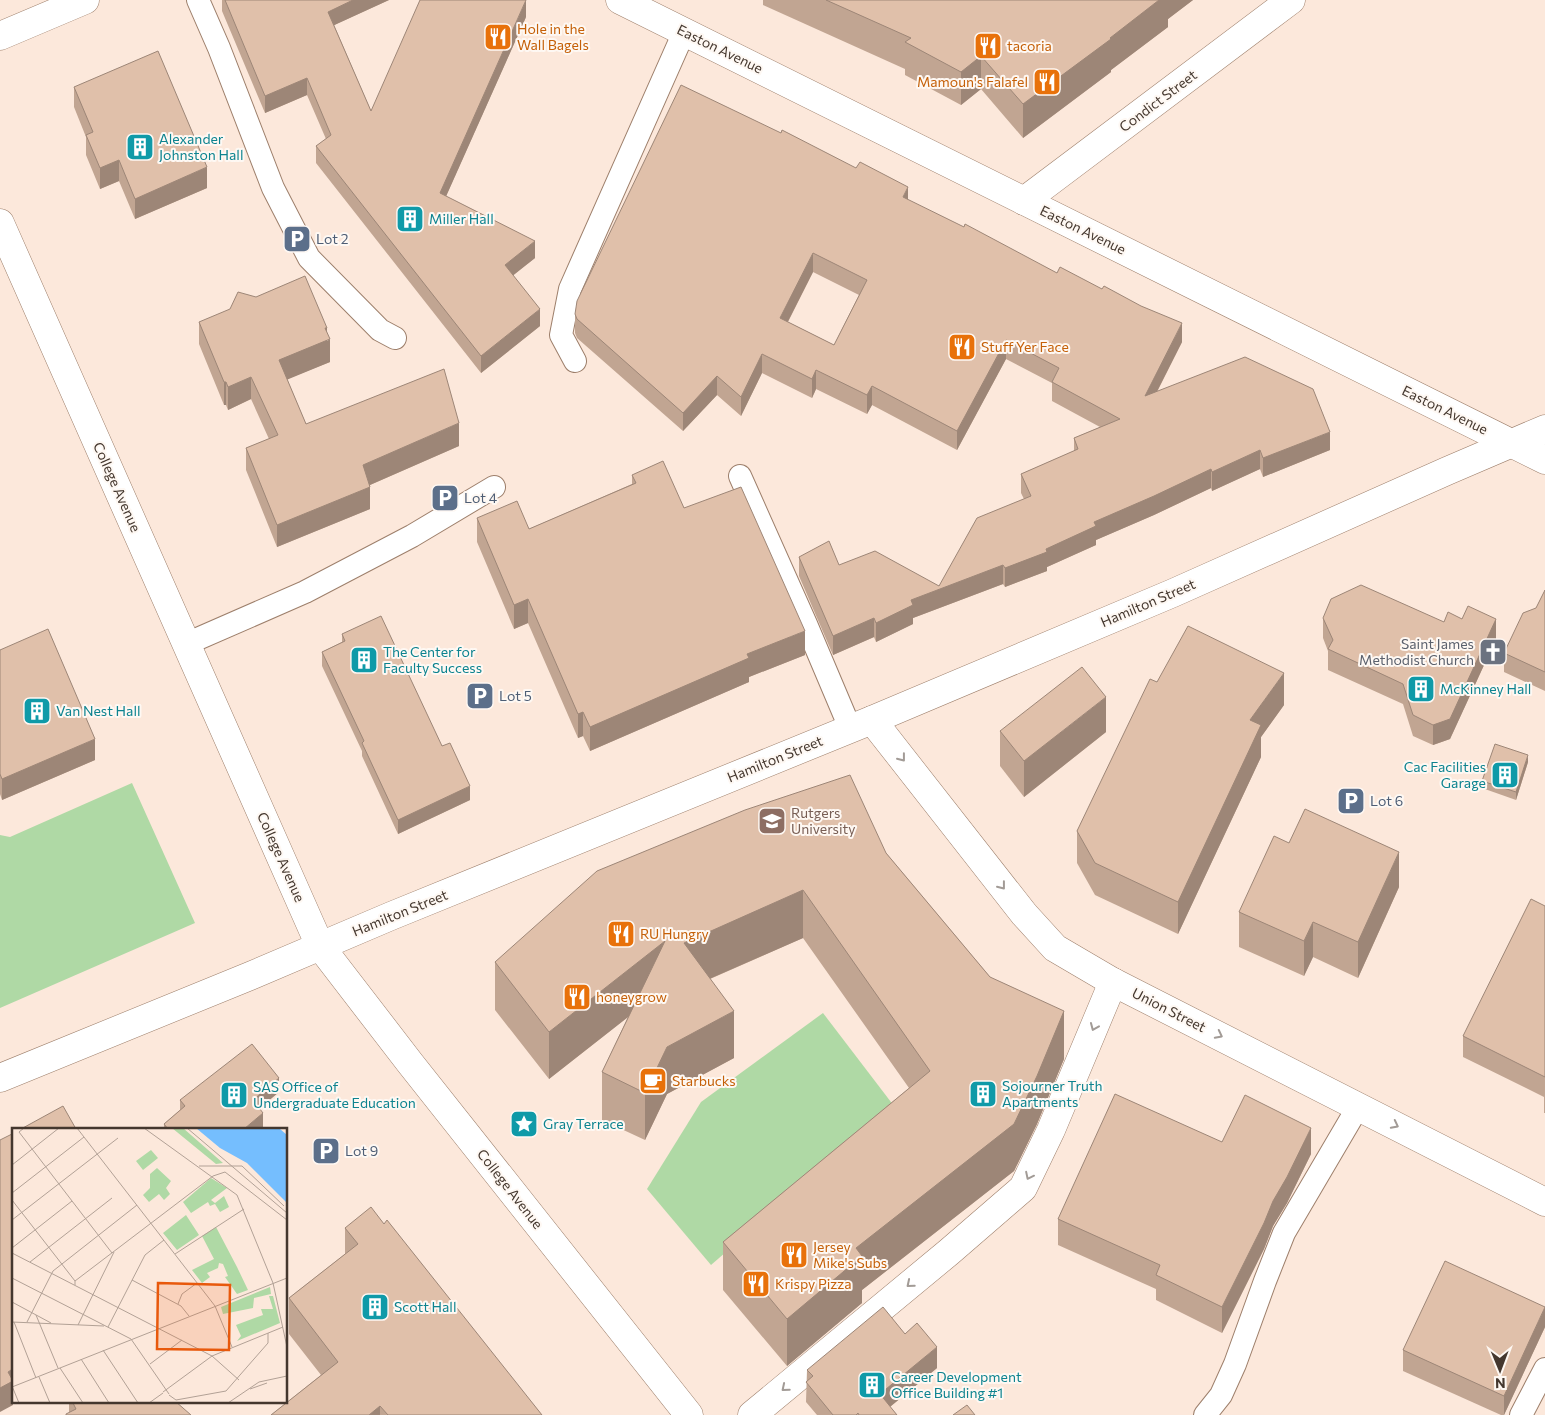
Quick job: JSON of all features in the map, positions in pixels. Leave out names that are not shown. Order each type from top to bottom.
[{"type":"street","points":[[0,36],[85,0]]},
{"type":"street","name":"Easton Avenue","points":[[620,0],[1545,460]]},
{"type":"street","name":"Condict Street","points":[[1024,201],[1291,0]]},
{"type":"street","name":"College Avenue","points":[[0,223],[320,946],[410,1063],[689,1415]]},
{"type":"street","name":"Hamilton Street","points":[[0,1078],[1173,594],[1545,429]]},
{"type":"street","name":"Union Street","points":[[861,724],[1055,948],[1113,982],[1545,1202]]},
{"type":"street","points":[[752,1415],[949,1252],[1023,1188],[1051,1130],[1113,982]]},
{"type":"lane","points":[[198,0],[219,48],[273,188],[309,258],[380,330],[395,338]]},
{"type":"lane","points":[[575,361],[561,336],[570,289],[684,32]]},
{"type":"lane","points":[[740,476],[806,624],[861,724]]},
{"type":"lane","points":[[186,644],[305,592],[412,536],[494,488]]},
{"type":"lane","points":[[1205,1415],[1221,1396],[1235,1364],[1264,1281],[1284,1233],[1358,1107]]},
{"type":"lane","points":[[1521,1415],[1545,1369]]},
{"type":"green space","points":[[132,783],[195,923],[0,1008],[0,835],[10,837]]},
{"type":"green space","points":[[823,1013],[894,1106],[711,1265],[647,1189],[701,1102]]},
{"type":"building","points":[[225,0],[353,0],[328,12],[371,111],[420,0],[526,0],[440,193],[535,241],[505,265],[540,309],[481,356],[316,146],[331,135],[307,78],[265,96]]},
{"type":"building","points":[[826,0],[1159,0],[1111,39],[1023,104],[981,56],[961,72],[905,42],[911,38]]},
{"type":"building","name":"Alexander Johnston Hall","points":[[158,51],[207,167],[135,199],[119,160],[100,168],[86,135],[93,132],[74,87]]},
{"type":"building","points":[[681,85],[781,133],[782,130],[856,168],[860,162],[908,187],[903,197],[964,227],[965,224],[1057,273],[1060,267],[1102,289],[1104,286],[1141,306],[1182,323],[1145,396],[1245,357],[1313,389],[1330,432],[1263,458],[1260,450],[1212,472],[1211,469],[1094,522],[1096,526],[1046,549],[1047,552],[1005,568],[1003,565],[911,600],[913,605],[876,623],[874,618],[833,636],[799,557],[829,541],[839,565],[875,551],[939,586],[977,518],[1031,496],[1021,474],[1078,449],[1074,438],[1120,419],[1052,382],[1059,368],[1006,340],[957,431],[872,386],[867,395],[816,370],[812,379],[762,354],[741,397],[717,376],[683,413],[577,319],[575,314],[577,301]],"holes":[[[813,253],[867,280],[834,345],[780,318]]]},
{"type":"building","points":[[305,276],[330,339],[279,360],[306,424],[444,369],[459,423],[363,465],[370,487],[277,525],[246,448],[278,435],[251,377],[228,387],[226,382],[224,382],[199,322],[230,309],[238,292],[256,297]]},
{"type":"building","points":[[663,461],[684,508],[741,487],[805,631],[747,654],[749,658],[590,727],[583,712],[578,714],[528,599],[514,605],[477,518],[517,501],[529,529],[636,483],[632,475]]},
{"type":"building","name":"McKinney Hall","points":[[1361,585],[1444,622],[1448,612],[1462,619],[1468,606],[1496,619],[1450,719],[1433,725],[1413,715],[1403,684],[1328,649],[1333,640],[1323,618],[1331,599]]},
{"type":"building","points":[[1545,590],[1545,672],[1504,653],[1523,613],[1536,608]]},
{"type":"building","points":[[381,616],[442,746],[450,743],[470,786],[398,820],[362,743],[364,741],[322,652],[345,641],[342,634]]},
{"type":"building","points":[[1188,626],[1284,673],[1250,720],[1261,725],[1178,902],[1095,863],[1077,831],[1150,679],[1157,682]]},
{"type":"building","name":"Van Nest Hall","points":[[48,629],[95,739],[2,779],[0,774],[0,650]]},
{"type":"building","points":[[1082,667],[1106,697],[1024,761],[1000,731]]},
{"type":"building","name":"Cac Facilities Garage","points":[[1495,744],[1528,755],[1516,792],[1482,781]]},
{"type":"building","name":"Sojourner Truth Apartments","points":[[850,775],[886,853],[990,977],[1064,1011],[1037,1076],[1014,1124],[856,1248],[862,1256],[787,1319],[723,1242],[930,1071],[803,890],[684,943],[734,1011],[667,1047],[645,1093],[602,1072],[665,941],[549,1032],[495,962],[597,871],[745,810]]},
{"type":"building","points":[[1305,809],[1399,852],[1358,942],[1313,922],[1304,941],[1239,912],[1274,836],[1289,843]]},
{"type":"building","points":[[1531,899],[1545,906],[1545,1077],[1463,1036]]},
{"type":"building","name":"SAS Office of Undergraduate Education","points":[[252,1044],[279,1078],[253,1100],[263,1113],[245,1128],[167,1128],[164,1124],[185,1106],[180,1100]]},
{"type":"building","points":[[1115,1094],[1222,1142],[1245,1095],[1311,1128],[1273,1201],[1222,1307],[1156,1275],[1160,1265],[1058,1219]]},
{"type":"building","points":[[63,1106],[75,1128],[23,1128]]},
{"type":"building","points":[[12,1134],[12,1369],[8,1372],[12,1382],[0,1388],[0,1140]]},
{"type":"building","name":"Scott Hall","points":[[371,1207],[384,1224],[387,1220],[542,1415],[388,1415],[380,1406],[369,1415],[271,1415],[338,1362],[289,1298],[358,1244],[345,1228]]},
{"type":"building","points":[[1445,1261],[1545,1307],[1504,1396],[1403,1350]]},
{"type":"building","points":[[883,1307],[905,1334],[917,1323],[937,1347],[880,1394],[897,1415],[859,1415],[858,1413],[856,1415],[833,1415],[806,1382],[813,1376],[807,1370]]},
{"type":"building","points":[[72,1402],[176,1402],[191,1415],[66,1415],[76,1409]]},
{"type":"building","points":[[967,1405],[975,1415],[953,1415]]},
{"type":"place","name":"Hole in the Wall Bagels","points":[[498,37]]},
{"type":"place","name":"tacoria","points":[[988,46]]},
{"type":"place","name":"Mamoun's Falafel","points":[[1047,82]]},
{"type":"place","name":"Alexander Johnston Hall","points":[[140,147]]},
{"type":"place","name":"Miller Hall","points":[[410,219]]},
{"type":"place","name":"Lot 2","points":[[297,239]]},
{"type":"place","name":"Stuff Yer Face","points":[[962,347]]},
{"type":"place","name":"Lot 4","points":[[445,498]]},
{"type":"place","name":"Saint James Methodist Church","points":[[1493,652]]},
{"type":"place","name":"The Center for Faculty Success","points":[[364,660]]},
{"type":"place","name":"McKinney Hall","points":[[1421,689]]},
{"type":"place","name":"Lot 5","points":[[480,696]]},
{"type":"place","name":"Van Nest Hall","points":[[37,711]]},
{"type":"place","name":"Cac Facilities Garage","points":[[1505,775]]},
{"type":"place","name":"Lot 6","points":[[1351,801]]},
{"type":"place","name":"Rutgers University","points":[[772,821]]},
{"type":"place","name":"RU Hungry","points":[[621,934]]},
{"type":"place","name":"honeygrow","points":[[577,997]]},
{"type":"place","name":"Starbucks","points":[[653,1081]]},
{"type":"place","name":"Sojourner Truth Apartments","points":[[983,1094]]},
{"type":"place","name":"SAS Office of Undergraduate Education","points":[[234,1095]]},
{"type":"place","name":"Gray Terrace","points":[[524,1124]]},
{"type":"place","name":"Lot 9","points":[[326,1151]]},
{"type":"place","name":"Jersey Mike's Subs","points":[[794,1255]]},
{"type":"place","name":"Krispy Pizza","points":[[756,1284]]},
{"type":"place","name":"Scott Hall","points":[[375,1307]]},
{"type":"place","name":"Career Development Office Building #1","points":[[872,1385]]}]
